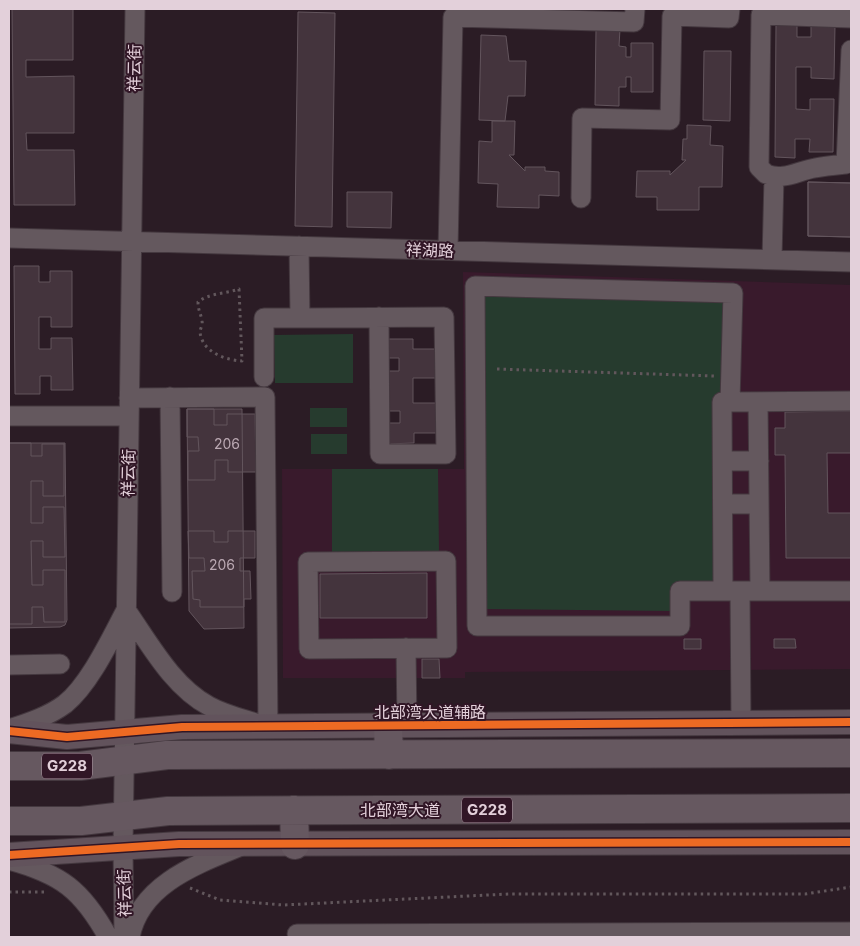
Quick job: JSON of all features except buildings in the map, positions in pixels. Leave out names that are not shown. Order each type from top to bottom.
[{"type":"highway","points":[[389,755],[398,726]]},
{"type":"highway","points":[[124,760],[167,756],[851,753]]},
{"type":"highway","name":"G228","points":[[9,766],[80,766],[124,760]]},
{"type":"highway","name":"北部湾大道","points":[[9,821],[81,821],[168,811],[851,808]]},
{"type":"highway","points":[[294,810],[295,845]]},
{"type":"main road","name":"北部湾大道辅路","points":[[9,730],[67,737],[182,727],[851,722]]},
{"type":"main road","points":[[9,855],[179,844],[851,842]]},
{"type":"street","name":"祥云街","points":[[124,937],[124,760],[135,9]]},
{"type":"street","points":[[448,250],[453,17],[634,22],[635,9]]},
{"type":"street","points":[[581,198],[582,118],[670,120],[672,16],[730,18],[730,9]]},
{"type":"street","points":[[851,18],[761,15],[759,166],[766,174],[786,178],[798,172],[816,167],[849,164],[851,50]]},
{"type":"street","points":[[772,259],[774,177]]},
{"type":"street","name":"祥湖路","points":[[9,238],[851,262]]},
{"type":"street","points":[[299,246],[300,318]]},
{"type":"street","points":[[730,402],[732,294],[475,286],[477,626],[680,626],[680,592],[851,591]]},
{"type":"street","points":[[264,377],[264,318],[379,317],[444,317],[446,454],[380,454],[379,317]]},
{"type":"street","points":[[170,397],[172,592]]},
{"type":"street","points":[[9,416],[129,407],[170,397],[265,397],[268,727],[210,707],[188,691],[166,667],[126,610],[90,675],[66,703],[39,719],[9,730]]},
{"type":"street","points":[[741,723],[732,591],[723,504],[722,402],[851,401]]},
{"type":"street","points":[[758,402],[760,591]]},
{"type":"street","points":[[723,461],[759,461]]},
{"type":"street","points":[[723,504],[759,504]]},
{"type":"street","points":[[446,561],[447,648],[406,648],[309,649],[308,562],[446,561]]},
{"type":"street","points":[[398,726],[406,648]]},
{"type":"street","points":[[9,665],[60,664]]},
{"type":"street","points":[[130,937],[133,921],[148,901],[177,874],[244,845]]},
{"type":"street","points":[[9,860],[40,868],[64,883],[83,899],[108,937]]},
{"type":"street","points":[[297,934],[642,935],[851,932]]},
{"type":"path","points":[[239,289],[242,362],[231,360],[212,352],[203,342],[200,331],[202,321],[198,310],[198,302],[206,296],[221,295],[239,289]]},
{"type":"path","points":[[498,369],[731,377]]},
{"type":"path","points":[[189,888],[220,900],[283,906],[509,894],[805,894],[851,887]]},
{"type":"path","points":[[9,892],[55,892]]},
{"type":"shaded area","points":[[463,272],[851,285],[851,669],[465,672],[465,678],[283,678],[282,469],[464,469]]},
{"type":"green space","points":[[482,292],[723,298],[723,395],[715,395],[714,586],[672,586],[672,611],[481,609]]},
{"type":"green space","points":[[353,334],[353,383],[275,383],[274,335]]},
{"type":"green space","points":[[310,408],[347,408],[347,427],[310,427]]},
{"type":"green space","points":[[311,434],[347,434],[347,454],[311,454]]},
{"type":"green space","points":[[332,469],[438,469],[439,552],[332,552]]},
{"type":"cycle path","points":[[9,731],[67,737],[182,727],[851,722]]},
{"type":"cycle path","points":[[9,855],[179,844],[851,842]]}]
